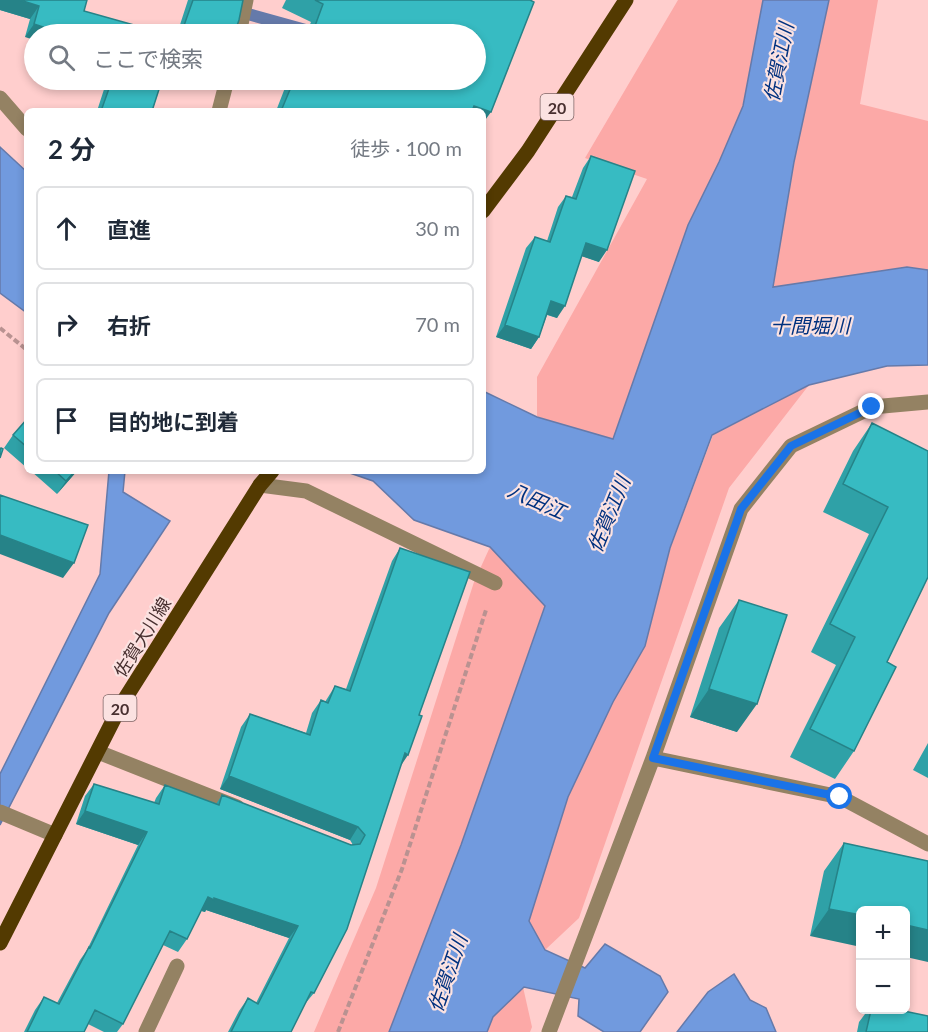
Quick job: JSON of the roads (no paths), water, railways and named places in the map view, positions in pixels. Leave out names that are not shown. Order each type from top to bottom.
[{"type":"main road","name":"20","points":[[486,207],[528,151],[626,0]]},
{"type":"main road","name":"20","points":[[260,485],[269,474]]},
{"type":"main road","name":"佐賀大川線","points":[[0,943],[122,705],[260,485]]},
{"type":"street","points":[[241,24],[246,0]]},
{"type":"street","points":[[220,108],[224,90]]},
{"type":"street","points":[[0,98],[24,126]]},
{"type":"street","points":[[549,1032],[653,758],[741,509],[791,446],[872,407],[928,402]]},
{"type":"street","points":[[260,485],[306,491],[495,583]]},
{"type":"street","points":[[98,752],[249,811]]},
{"type":"street","points":[[653,758],[840,797],[928,844]]},
{"type":"street","points":[[5,814],[55,835]]},
{"type":"street","points":[[146,1032],[177,966]]},
{"type":"water","points":[[763,0],[829,0],[794,162],[773,287],[907,267],[928,270],[928,365],[887,366],[809,385],[712,435],[670,548],[645,646],[613,702],[568,797],[529,921],[545,950],[585,968],[605,944],[660,976],[668,992],[640,1032],[604,1032],[578,1016],[579,999],[524,987],[493,1017],[487,1032],[389,1032],[461,845],[545,606],[490,547],[414,520],[373,481],[353,474],[486,474],[486,392],[537,417],[613,439],[688,225],[743,106]]},
{"type":"water","points":[[0,147],[24,169],[24,311],[0,293]]},
{"type":"water","points":[[109,474],[125,474],[123,492],[170,521],[109,613],[0,825],[0,774],[100,574]]},
{"type":"water","points":[[734,974],[750,1000],[766,1008],[776,1032],[677,1032],[708,992]]},
{"type":"waterway","points":[[237,11],[284,24]]},
{"type":"water label","name":"佐賀江川","points":[[778,62]]},
{"type":"water label","name":"十間堀川","points":[[810,325]]},
{"type":"water label","name":"八田江","points":[[537,500]]},
{"type":"water label","name":"佐賀江川","points":[[608,514]]},
{"type":"water label","name":"佐賀江川","points":[[447,973]]}]
